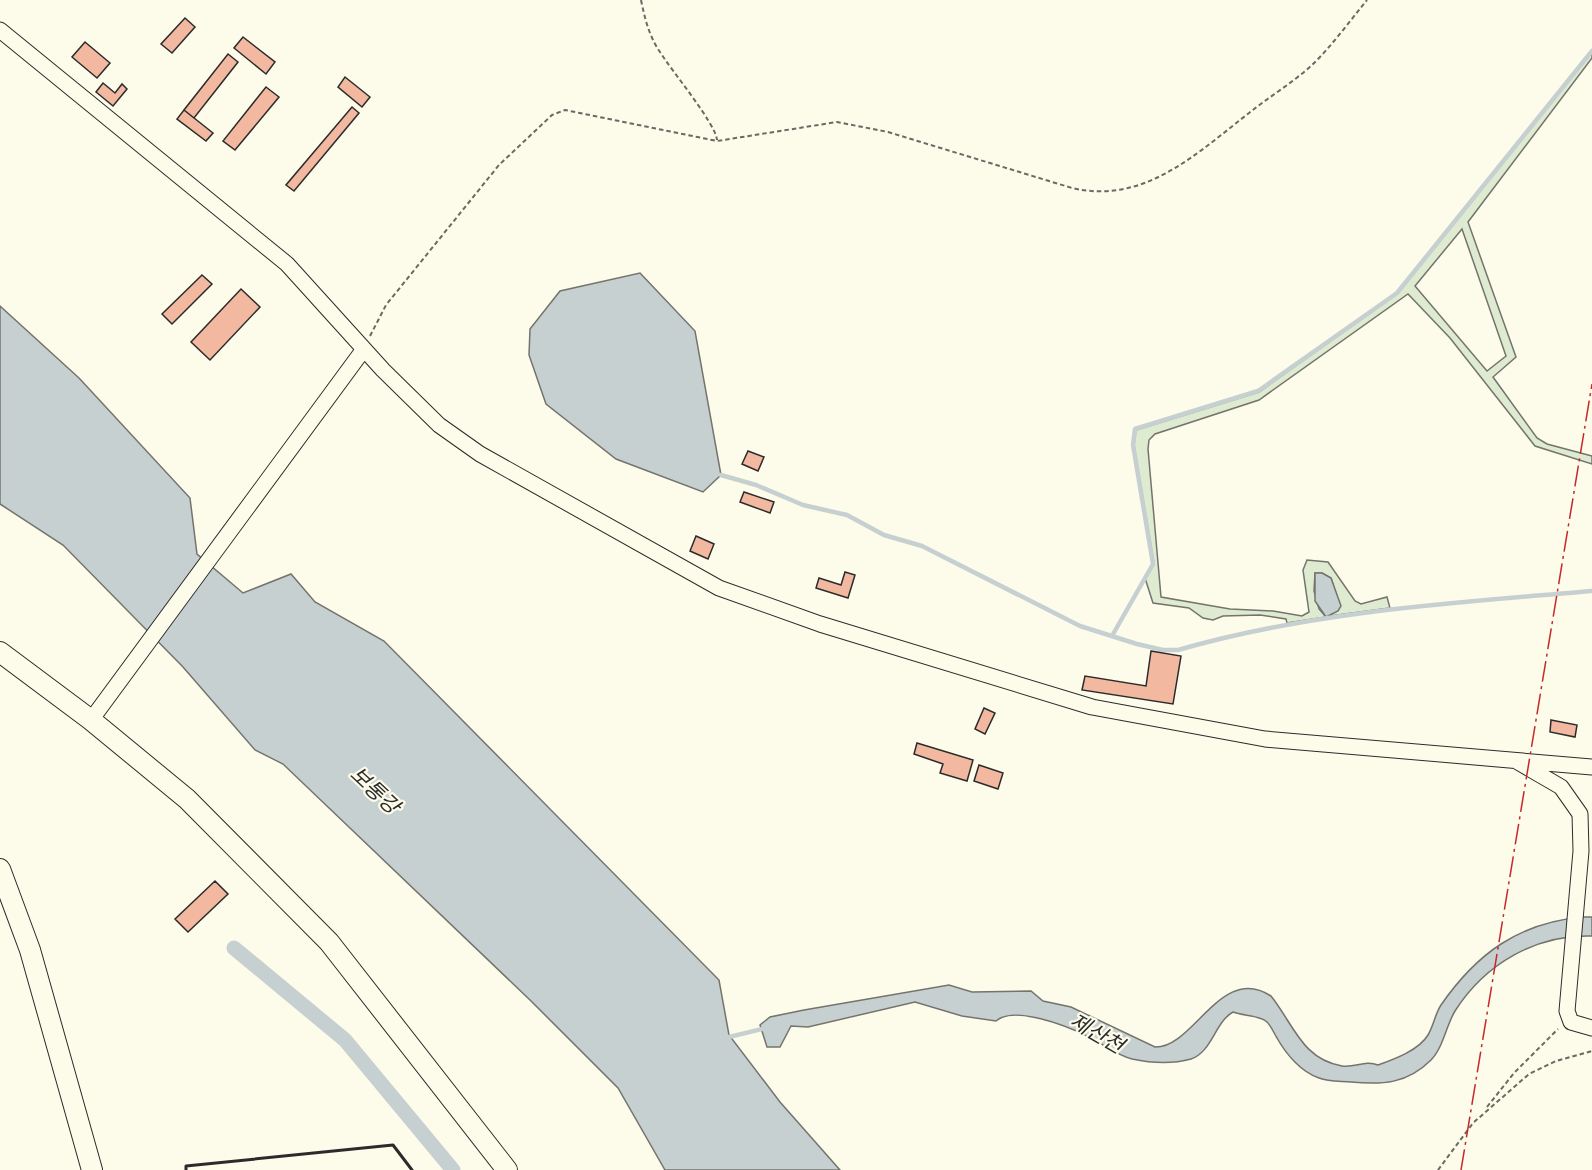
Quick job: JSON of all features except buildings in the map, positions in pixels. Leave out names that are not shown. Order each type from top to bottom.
[{"type":"main road","points":[[0,652],[91,720],[186,800],[329,942],[507,1170]]},
{"type":"main road","points":[[0,869],[30,950],[92,1170]]},
{"type":"street","points":[[0,30],[287,264],[360,353],[439,425],[480,454],[719,588],[820,624],[1103,709],[1265,739],[1509,758],[1592,767]]},
{"type":"street","points":[[91,720],[360,353]]},
{"type":"street","points":[[1509,758],[1561,787],[1580,814],[1581,851],[1572,939],[1568,1018],[1576,1025],[1592,1028]]},
{"type":"path","points":[[641,0],[649,33],[692,99],[711,122],[717,132],[717,141]]},
{"type":"path","points":[[360,353],[386,305],[499,165],[552,115],[565,110],[717,141],[837,122],[888,132],[1096,194],[1151,182],[1188,160],[1311,66],[1367,0]]},
{"type":"path","points":[[1483,1113],[1508,1080],[1568,1018]]},
{"type":"path","points":[[1438,1170],[1461,1135],[1529,1074],[1556,1061],[1592,1051]]},
{"type":"green space","points":[[1592,52],[1592,58],[1468,222],[1516,357],[1493,377],[1537,438],[1547,444],[1592,456],[1592,464],[1535,446],[1450,338],[1408,294],[1259,400],[1155,434],[1149,440],[1148,449],[1161,597],[1230,609],[1273,611],[1302,616],[1309,612],[1303,570],[1307,560],[1328,562],[1355,601],[1361,604],[1387,597],[1390,608],[1330,616],[1340,606],[1331,578],[1322,573],[1315,573],[1314,591],[1319,609],[1326,617],[1287,623],[1286,619],[1260,615],[1223,616],[1213,620],[1203,618],[1189,608],[1153,603],[1145,578],[1154,564],[1134,445],[1136,430],[1259,392],[1397,294]],"holes":[[[1462,229],[1506,356],[1487,371],[1415,286]]]},
{"type":"water","points":[[640,273],[695,331],[721,475],[703,492],[616,459],[546,404],[529,355],[530,329],[560,291]]},
{"type":"water","name":"보통강","points":[[0,306],[79,378],[190,498],[197,554],[243,593],[291,574],[315,602],[384,641],[719,980],[729,1035],[780,1102],[840,1170],[665,1170],[618,1088],[530,1000],[283,764],[255,750],[183,667],[63,545],[0,504]]},
{"type":"water","points":[[1315,573],[1322,573],[1331,578],[1341,606],[1338,611],[1326,617],[1315,601]]},
{"type":"water","points":[[1592,917],[1592,936],[1551,940],[1532,946],[1497,966],[1467,994],[1455,1011],[1439,1049],[1431,1060],[1413,1074],[1384,1083],[1331,1081],[1312,1075],[1289,1056],[1267,1022],[1260,1018],[1233,1012],[1198,1055],[1184,1061],[1169,1062],[1126,1057],[1078,1032],[1041,1019],[1015,1015],[996,1021],[962,1016],[915,1002],[808,1027],[791,1026],[780,1047],[767,1047],[760,1025],[770,1017],[949,985],[972,992],[1031,991],[1043,1001],[1071,1007],[1155,1047],[1169,1044],[1183,1035],[1223,998],[1237,990],[1253,989],[1271,996],[1300,1039],[1317,1056],[1342,1066],[1369,1063],[1378,1065],[1419,1045],[1430,1031],[1439,1008],[1455,987],[1469,970],[1501,944],[1538,926]]},
{"type":"waterway","points":[[1112,636],[1153,564],[1133,445],[1135,429],[1258,391],[1397,293],[1592,51]]},
{"type":"waterway","points":[[721,475],[756,485],[803,505],[847,515],[884,535],[922,546],[1080,626],[1163,650],[1178,650],[1280,626],[1332,617],[1592,591]]},
{"type":"waterway","points":[[234,948],[345,1040],[453,1170]]},
{"type":"waterway","name":"제산천","points":[[725,1038],[766,1028]]},
{"type":"wall","points":[[186,1170],[186,1166],[393,1145],[412,1170]]},
{"type":"power","points":[[1461,1170],[1592,384]]}]
